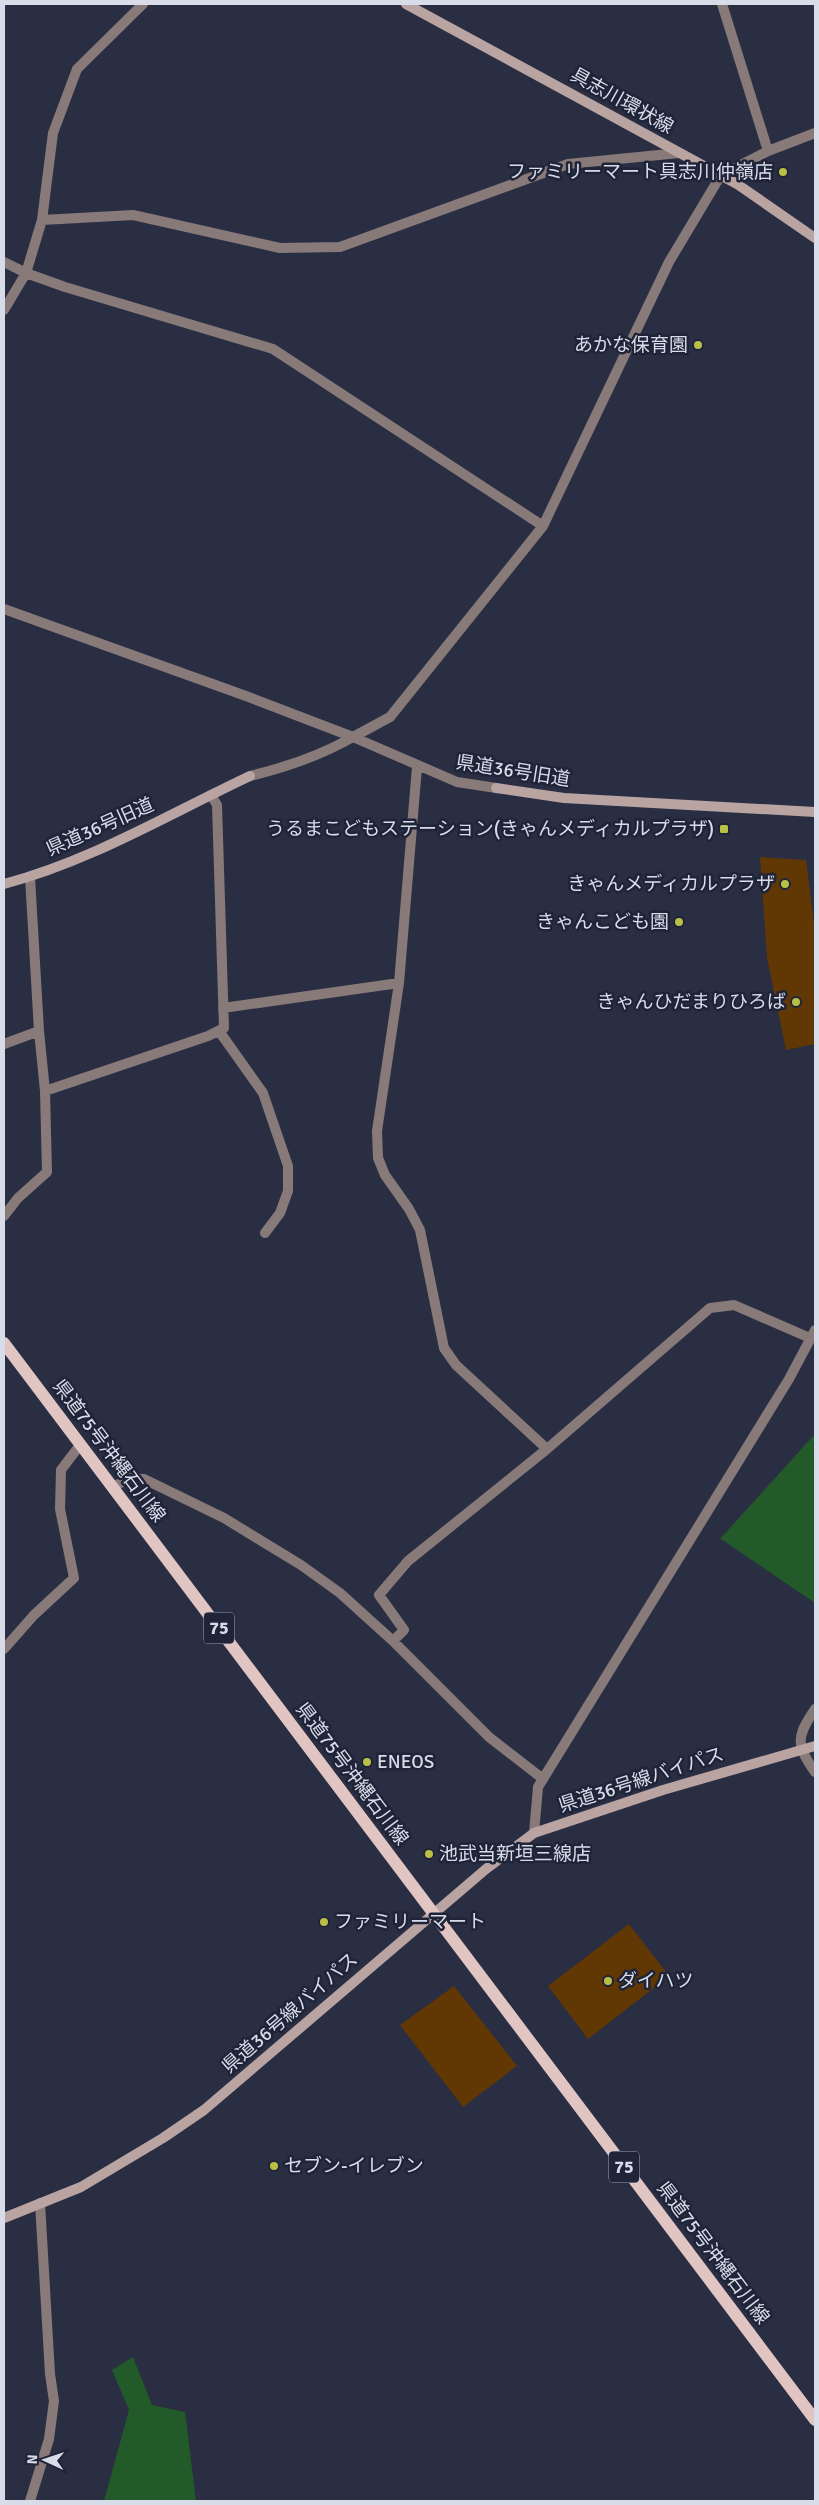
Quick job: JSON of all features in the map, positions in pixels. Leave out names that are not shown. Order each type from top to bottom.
[{"type":"main road","name":"具志川環状線","points":[[406,4],[721,175],[815,238]]},
{"type":"main road","name":"県道36号旧道","points":[[4,884],[30,877],[82,857],[250,776]]},
{"type":"main road","name":"県道36号旧道","points":[[496,788],[564,798],[815,812]]},
{"type":"main road","name":"県道75号沖縄石川線","points":[[4,1343],[815,2420]]},
{"type":"main road","name":"県道36号線バイパス","points":[[4,2218],[80,2187],[123,2163],[204,2110],[511,1849],[534,1833],[663,1790],[815,1746]]},
{"type":"street","points":[[4,310],[26,273],[42,220],[53,133],[78,69],[143,4]]},
{"type":"street","points":[[722,4],[768,151]]},
{"type":"street","points":[[4,609],[246,696],[353,737],[390,717],[543,526],[669,262],[721,175],[768,151],[815,133]]},
{"type":"street","points":[[42,220],[132,215],[280,248],[340,247],[568,164],[679,152]]},
{"type":"street","points":[[4,262],[26,273],[273,349],[543,526]]},
{"type":"street","name":"県道36号旧道","points":[[250,776],[292,766],[327,752],[353,737],[418,767],[457,782],[496,788]]},
{"type":"street","points":[[418,767],[399,983],[377,1131],[378,1158],[385,1175],[409,1209],[420,1230],[444,1348],[456,1365],[547,1450]]},
{"type":"street","points":[[46,1091],[224,1028],[217,804],[211,795]]},
{"type":"street","points":[[4,1216],[18,1198],[46,1172],[46,1091],[39,1031],[30,877]]},
{"type":"street","points":[[223,1008],[399,983]]},
{"type":"street","points":[[4,1044],[39,1031]]},
{"type":"street","points":[[219,1031],[263,1094],[288,1166],[288,1191],[283,1206],[265,1233]]},
{"type":"street","points":[[393,1641],[404,1630],[379,1596],[408,1561],[547,1450],[710,1308],[734,1305],[813,1334],[789,1379],[538,1787],[534,1833]]},
{"type":"street","points":[[4,1649],[34,1615],[74,1578],[60,1509],[61,1470],[80,1445]]},
{"type":"street","points":[[114,1487],[128,1478],[144,1479],[224,1518],[301,1565],[340,1593],[393,1641],[489,1737],[543,1779]]},
{"type":"street","points":[[815,1708],[800,1731],[802,1749],[815,1772]]},
{"type":"street","points":[[30,2501],[49,2438],[54,2401],[50,2374],[40,2203]]},
{"type":"green space","points":[[815,1434],[815,1603],[721,1539],[719,1540]]},
{"type":"green space","points":[[133,2357],[152,2405],[185,2412],[196,2501],[104,2501],[129,2410],[112,2370]]},
{"type":"building","points":[[760,857],[806,860],[815,932],[815,1044],[786,1050],[767,958]]},
{"type":"building","name":"ダイハツ","points":[[629,1924],[669,1976],[588,2039],[548,1986]]},
{"type":"building","points":[[454,1986],[517,2066],[463,2107],[400,2025]]},
{"type":"place","name":"ファミリーマート具志川仲嶺店","points":[[783,172]]},
{"type":"place","name":"あかな保育園","points":[[698,345]]},
{"type":"place","name":"うるまこどもステーション(きゃんメディカルプラザ)","points":[[724,829]]},
{"type":"place","name":"きゃんメディカルプラザ","points":[[785,884]]},
{"type":"place","name":"きゃんこども園","points":[[679,922]]},
{"type":"place","name":"きゃんひだまりひろば","points":[[796,1002]]},
{"type":"place","name":"ENEOS","points":[[367,1762]]},
{"type":"place","name":"池武当新垣三線店","points":[[429,1854]]},
{"type":"place","name":"ファミリーマート","points":[[324,1922]]},
{"type":"place","name":"ダイハツ","points":[[608,1981]]},
{"type":"place","name":"セブン-イレブン","points":[[274,2166]]}]
